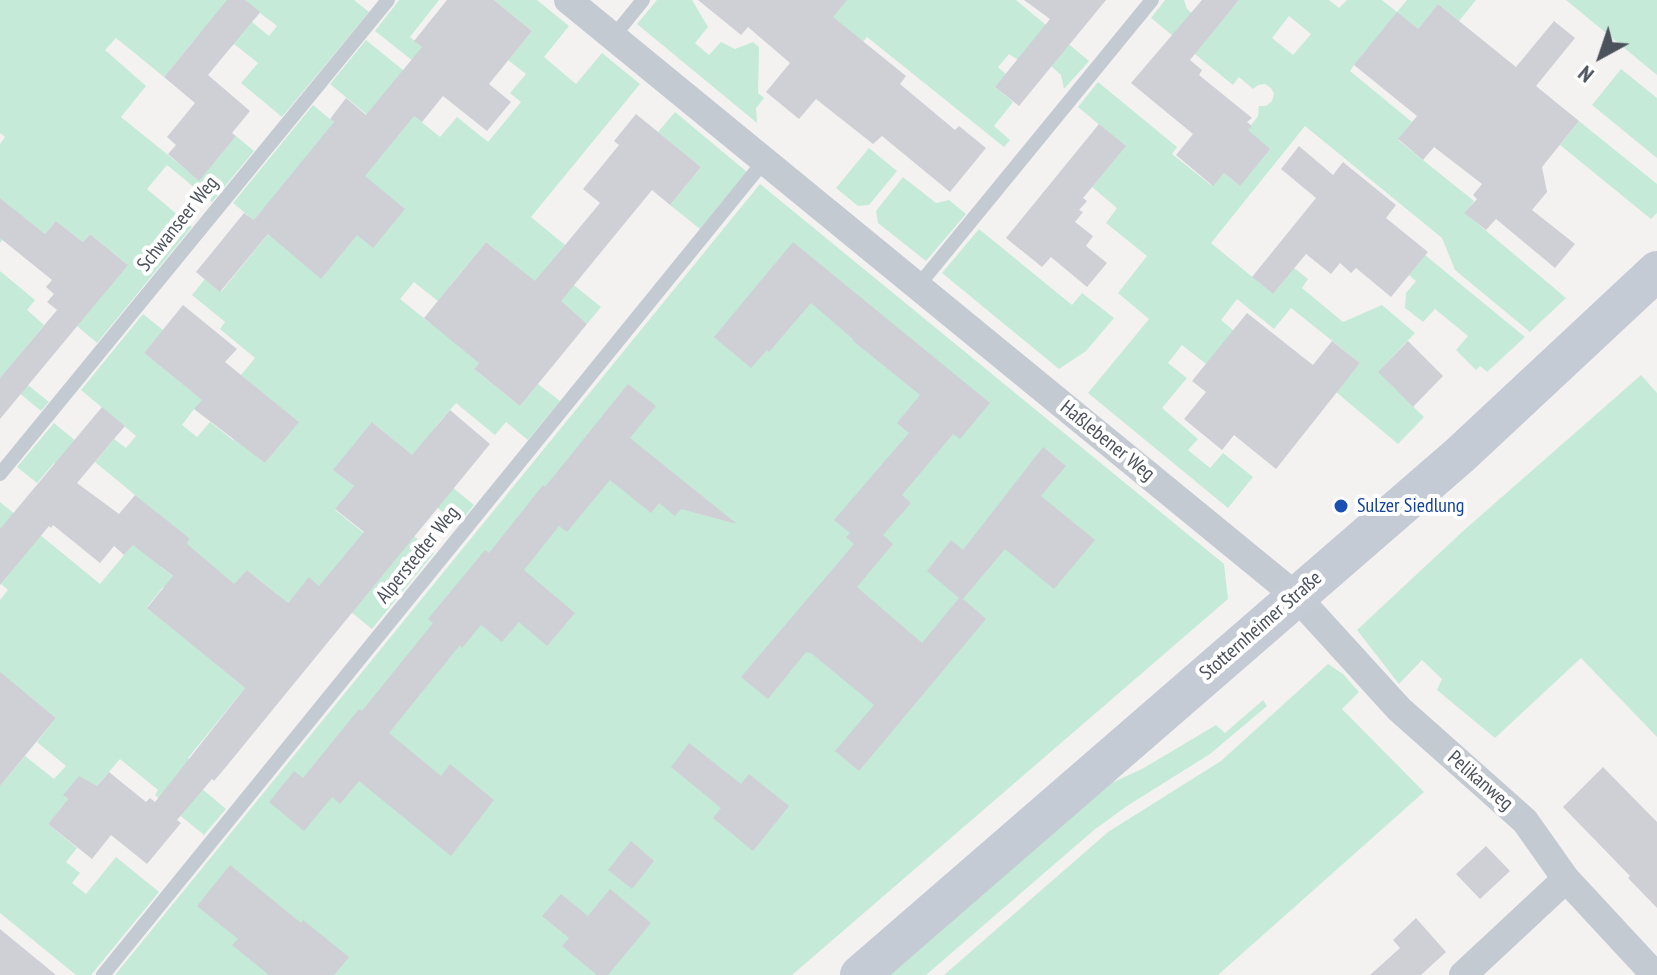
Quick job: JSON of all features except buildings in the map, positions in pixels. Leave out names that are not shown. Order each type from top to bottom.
[{"type":"main road","name":"Stotternheimer Straße","points":[[860,975],[1460,455],[1657,271]]},
{"type":"street","name":"Haßlebener Weg","points":[[568,0],[1296,596]]},
{"type":"street","name":"Pelikanweg","points":[[1296,596],[1399,709],[1525,821],[1566,879],[1655,975]]},
{"type":"street","points":[[1463,975],[1566,879]]},
{"type":"lane","name":"Schwanseer Weg","points":[[0,474],[388,0]]},
{"type":"lane","points":[[613,37],[643,0]]},
{"type":"lane","points":[[918,286],[1152,0]]},
{"type":"lane","name":"Alperstedter Weg","points":[[103,975],[765,160]]},
{"type":"green space","points":[[0,0],[354,0],[369,12],[282,117],[241,83],[258,63],[234,44],[225,54],[200,33],[164,77],[116,38],[105,50],[146,86],[121,117],[199,180],[236,136],[254,151],[212,202],[167,165],[147,189],[192,227],[97,343],[77,326],[127,264],[90,234],[83,242],[56,221],[45,234],[22,216],[0,243],[0,215],[16,211],[0,198],[0,144],[5,137],[0,133]],"holes":[[[260,13],[277,26],[269,36],[252,22]]]},
{"type":"green space","points":[[399,0],[439,0],[410,37],[428,52],[418,65],[375,31]]},
{"type":"green space","points":[[494,0],[537,0],[569,26],[544,57],[576,84],[602,53],[640,84],[531,217],[565,245],[549,265],[601,307],[587,324],[486,242],[450,286],[479,363],[474,369],[520,406],[538,384],[560,401],[528,440],[506,422],[495,435],[456,403],[436,426],[418,459],[474,505],[458,525],[406,481],[387,452],[395,441],[373,423],[334,470],[354,486],[335,510],[395,558],[414,536],[434,553],[372,629],[309,578],[282,610],[277,594],[247,570],[224,596],[189,608],[163,587],[147,607],[245,688],[181,771],[226,809],[204,835],[155,795],[158,790],[120,759],[94,789],[64,796],[68,799],[48,824],[77,848],[66,862],[80,873],[72,883],[86,894],[116,857],[159,892],[91,975],[76,975],[0,913],[0,786],[25,756],[54,779],[66,766],[37,742],[56,718],[29,696],[0,684],[0,600],[8,590],[1,584],[20,560],[0,543],[0,502],[100,584],[158,514],[95,462],[114,439],[126,448],[136,436],[81,390],[143,314],[163,330],[144,353],[191,391],[222,399],[206,418],[194,409],[182,425],[197,437],[210,422],[233,440],[250,419],[255,454],[265,463],[298,422],[241,375],[255,358],[220,329],[225,322],[192,295],[205,279],[221,292],[269,233],[233,203],[313,105],[378,159],[395,138],[330,84],[366,40],[403,70],[407,110],[440,137],[457,117],[488,142],[521,102],[510,93],[526,74],[508,60],[532,31]],"holes":[[[414,282],[444,306],[430,323],[400,299]],[[205,560],[184,585],[161,567]]]},
{"type":"green space","points":[[657,0],[692,0],[708,27],[695,43],[709,55],[721,42],[735,49],[753,42],[759,47],[758,93],[764,98],[756,108],[757,123],[637,24]]},
{"type":"green space","points":[[819,0],[1016,0],[1089,61],[1064,89],[1061,75],[1051,66],[1018,60],[1009,54],[998,67],[1006,74],[995,87],[1013,102],[994,126],[1010,140],[1004,147],[867,37],[842,67]]},
{"type":"green space","points":[[1165,0],[1184,0],[1187,9],[1213,31],[1239,0],[1329,0],[1339,8],[1347,0],[1382,0],[1397,12],[1407,0],[1476,0],[1459,21],[1438,4],[1418,29],[1354,65],[1350,71],[1412,122],[1398,140],[1474,201],[1465,213],[1566,298],[1530,332],[1455,270],[1442,238],[1305,126],[1211,243],[1273,294],[1294,268],[1308,279],[1302,288],[1343,322],[1382,305],[1415,333],[1382,368],[1390,384],[1424,417],[1398,444],[1336,392],[1360,363],[1291,308],[1274,329],[1237,299],[1221,320],[1240,336],[1206,364],[1182,345],[1168,363],[1187,378],[1162,408],[1198,439],[1188,450],[1210,468],[1223,453],[1253,477],[1228,508],[1088,393],[1149,319],[1118,293],[1147,256],[1106,223],[1117,208],[1092,187],[1125,146],[1078,107],[1098,82],[1177,147],[1172,154],[1212,186],[1224,173],[1240,186],[1242,137],[1258,116],[1259,106],[1266,106],[1274,94],[1265,84],[1253,89],[1239,77],[1233,85],[1151,18]],"holes":[[[1289,16],[1311,34],[1293,55],[1272,38]]]},
{"type":"green space","points":[[1566,0],[1657,0],[1657,75]]},
{"type":"green space","points":[[1621,69],[1657,98],[1657,158],[1592,105]]},
{"type":"green space","points":[[675,112],[747,172],[700,229],[670,205],[701,167],[658,132]]},
{"type":"green space","points":[[1579,121],[1657,184],[1657,213],[1651,219],[1560,145]]},
{"type":"green space","points":[[869,148],[897,171],[869,205],[858,206],[836,188]]},
{"type":"green space","points":[[903,177],[936,203],[949,200],[966,214],[926,261],[878,223],[876,211]]},
{"type":"green space","points":[[760,184],[1224,564],[1228,599],[792,975],[115,975]]},
{"type":"green space","points":[[979,229],[1072,305],[1082,293],[1114,318],[1086,351],[1059,369],[942,273]]},
{"type":"green space","points":[[1425,255],[1525,337],[1487,372],[1480,366],[1476,370],[1456,350],[1468,336],[1435,309],[1423,322],[1405,308],[1406,293],[1416,281],[1409,275]]},
{"type":"green space","points":[[0,271],[35,300],[27,310],[44,325],[8,369],[49,402],[41,411],[0,377]]},
{"type":"green space","points":[[1641,375],[1657,393],[1657,737],[1581,658],[1495,738],[1437,690],[1442,679],[1422,660],[1399,684],[1357,630],[1462,532]]},
{"type":"green space","points":[[54,423],[94,456],[75,480],[54,463],[37,483],[17,467]]},
{"type":"green space","points":[[1328,664],[1343,674],[1359,692],[1342,709],[1424,792],[1218,975],[944,975],[1108,832],[1221,761]]},
{"type":"green space","points":[[1263,700],[1267,706],[1210,754],[1094,830],[926,975],[884,975],[1096,790],[1142,769],[1216,725],[1225,733]]},
{"type":"place","name":"Sulzer Siedlung","points":[[1341,506]]}]
